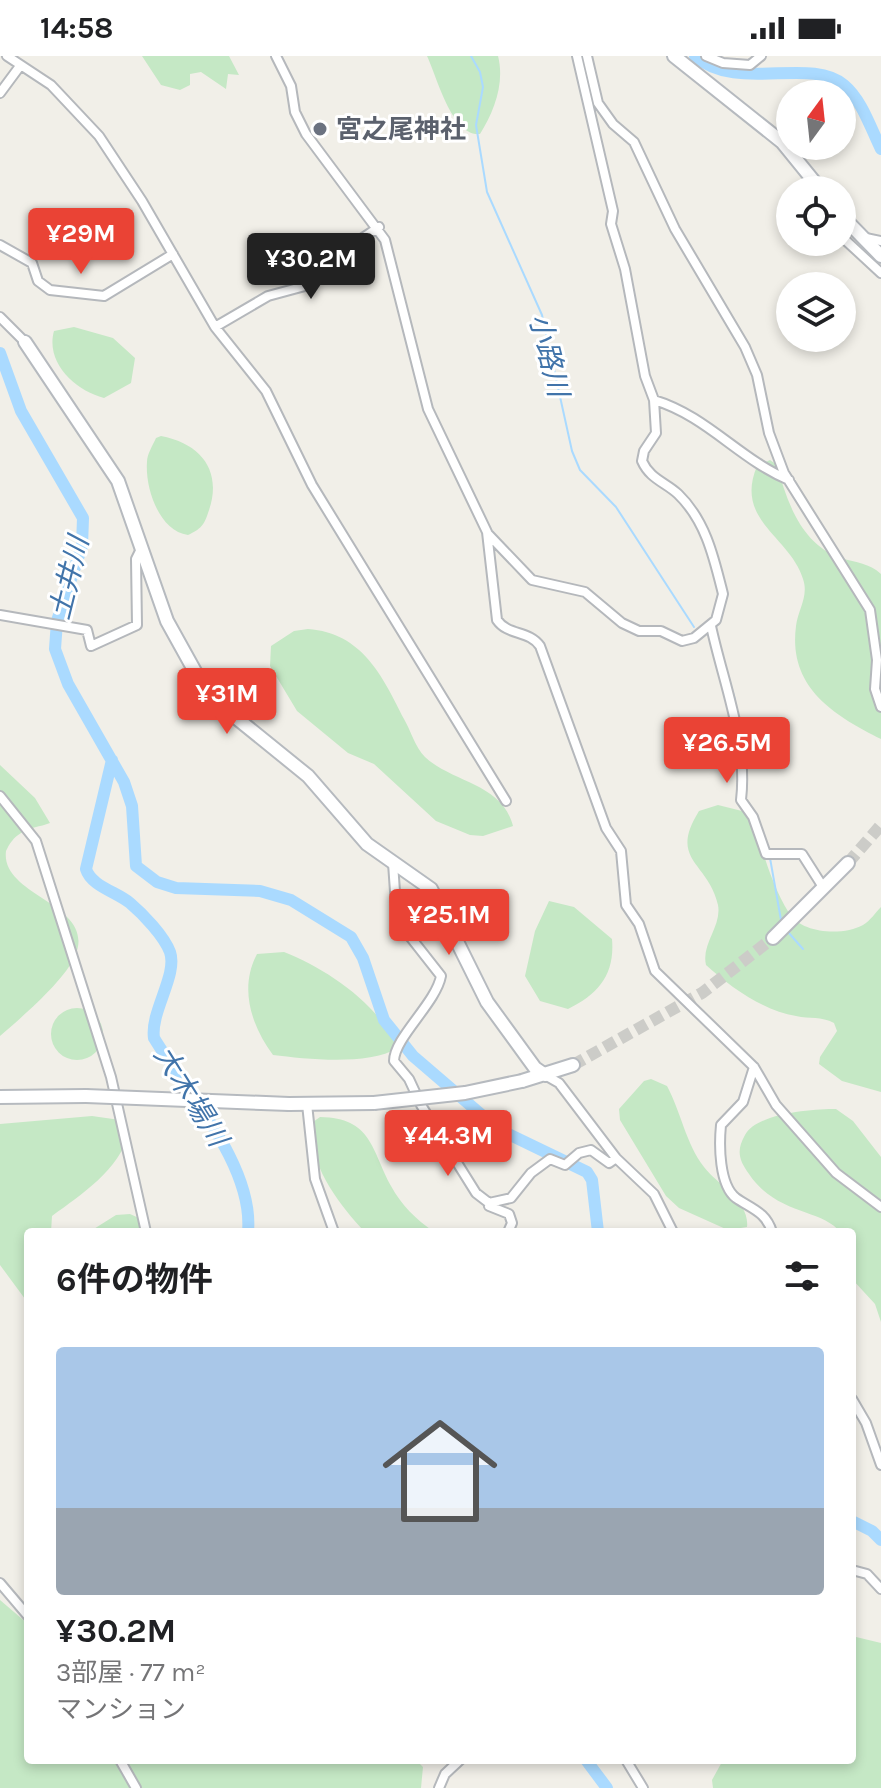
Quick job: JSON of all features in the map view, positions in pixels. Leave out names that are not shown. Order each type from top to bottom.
[{"type":"street","points":[[7,56],[59,92],[99,136],[215,327],[266,391],[312,485],[506,801]]},
{"type":"street","points":[[276,56],[291,86],[295,112],[306,134],[379,227],[415,348],[428,409],[487,532],[525,576],[585,592],[631,629],[661,631],[682,641],[694,638],[711,626],[723,594],[709,539],[679,495],[661,485],[642,461],[644,451],[656,433],[654,400],[645,376],[625,269],[611,224],[613,211],[577,56]]},
{"type":"street","points":[[587,56],[598,103],[613,124],[634,142],[675,229],[745,347],[757,375],[777,456],[789,480],[870,610],[877,660],[875,689],[881,707]]},
{"type":"street","points":[[674,56],[782,142],[810,176]]},
{"type":"street","points":[[706,56],[740,65],[750,65],[761,56]]},
{"type":"street","points":[[0,93],[20,66]]},
{"type":"street","points":[[215,327],[268,296],[305,286],[336,256],[379,227]]},
{"type":"street","points":[[856,232],[881,256]]},
{"type":"street","points":[[860,237],[881,241]]},
{"type":"street","points":[[0,245],[32,263],[38,281],[50,290],[100,297],[173,254]]},
{"type":"street","points":[[856,250],[881,273]]},
{"type":"street","points":[[0,317],[25,342],[118,481],[167,621],[208,695],[308,776],[367,844],[431,889],[487,1002],[535,1068],[559,1083],[616,1158],[654,1194],[671,1228]]},
{"type":"street","points":[[654,400],[701,420],[763,469],[789,480]]},
{"type":"street","points":[[487,532],[497,620],[507,630],[529,635],[540,646],[606,828],[621,851],[626,905],[639,924],[650,962],[680,997],[754,1067],[776,1105],[836,1173],[881,1207]]},
{"type":"street","points":[[0,615],[87,630],[91,646],[137,625],[136,559],[141,549]]},
{"type":"street","points":[[711,626],[730,691],[744,776],[741,800],[753,817],[766,854],[802,854],[823,887]]},
{"type":"street","points":[[0,796],[36,841],[111,1077],[145,1228]]},
{"type":"street","points":[[393,863],[397,920],[441,976],[438,988],[401,1042],[394,1061],[409,1079],[421,1105],[482,1200],[509,1214],[512,1223],[510,1228]]},
{"type":"street","points":[[773,938],[848,863]]},
{"type":"street","points":[[0,1097],[374,1103],[465,1093],[522,1081],[573,1065]]},
{"type":"street","points":[[754,1067],[743,1102],[721,1125],[725,1184],[736,1198],[764,1215],[770,1228]]},
{"type":"street","points":[[307,1104],[315,1179],[333,1228]]},
{"type":"street","points":[[482,1200],[498,1203],[511,1198],[531,1173],[550,1159],[568,1162],[591,1150],[609,1163],[616,1158]]},
{"type":"street","points":[[856,1406],[866,1423],[881,1465]]},
{"type":"street","points":[[856,1571],[867,1574],[881,1589]]},
{"type":"street","points":[[0,1583],[24,1611]]},
{"type":"street","points":[[122,1764],[136,1788]]},
{"type":"street","points":[[439,1788],[445,1774],[456,1764]]},
{"type":"street","points":[[628,1764],[643,1788]]},
{"type":"green space","points":[[142,56],[229,56],[239,75],[228,74],[226,89],[201,72],[190,74],[190,85],[180,90],[161,85]]},
{"type":"green space","points":[[427,56],[498,56],[500,76],[497,97],[480,134],[461,126],[454,116]]},
{"type":"green space","points":[[74,327],[113,338],[135,358],[131,383],[104,398],[83,389],[65,374],[54,354],[54,331]]},
{"type":"green space","points":[[161,436],[176,440],[198,453],[211,473],[212,499],[207,517],[199,529],[188,535],[169,526],[156,507],[148,484],[147,459],[156,438]]},
{"type":"green space","points":[[770,460],[777,465],[791,508],[806,533],[827,552],[867,565],[881,574],[881,739],[831,709],[807,682],[799,666],[795,647],[796,626],[805,585],[796,564],[766,527],[753,501],[752,485],[757,466]]},
{"type":"green space","points":[[308,629],[343,639],[368,659],[425,757],[436,766],[488,792],[499,801],[513,826],[483,836],[470,835],[436,821],[374,764],[348,753],[297,711],[270,666],[271,646],[294,631]]},
{"type":"green space","points":[[0,765],[35,798],[50,823],[28,829],[10,843],[6,851],[8,867],[17,880],[62,912],[73,924],[78,938],[70,966],[42,998],[0,1036]]},
{"type":"green space","points":[[718,805],[742,811],[753,821],[778,892],[795,920],[813,929],[845,931],[866,923],[881,907],[881,1092],[842,1081],[819,1064],[820,1057],[837,1031],[834,1023],[772,1009],[726,982],[706,965],[706,950],[717,920],[718,905],[713,890],[693,860],[687,841],[699,811]]},
{"type":"green space","points":[[549,901],[574,907],[612,939],[611,963],[603,982],[588,997],[568,1009],[540,1001],[525,976],[535,931]]},
{"type":"green space","points":[[284,952],[317,968],[350,990],[378,1017],[398,1048],[385,1054],[354,1059],[273,1055],[254,1019],[248,993],[249,980],[257,954]]},
{"type":"green space","points":[[77,1008],[95,1016],[103,1034],[95,1052],[77,1060],[59,1052],[51,1034],[59,1016]]},
{"type":"green space","points":[[651,1079],[667,1086],[698,1158],[744,1210],[747,1227],[724,1228],[679,1208],[666,1196],[620,1120],[619,1109],[644,1081]]},
{"type":"green space","points":[[836,1109],[853,1121],[881,1157],[881,1322],[875,1304],[856,1283],[856,1228],[835,1228],[772,1197],[749,1174],[740,1155],[740,1146],[751,1128],[773,1117]]},
{"type":"green space","points":[[92,1116],[120,1120],[129,1133],[108,1170],[52,1216],[51,1228],[24,1228],[24,1298],[0,1265],[0,1124]]},
{"type":"green space","points":[[320,1117],[337,1119],[360,1130],[368,1138],[400,1200],[429,1228],[362,1228],[335,1195],[319,1166],[312,1137],[313,1122]]},
{"type":"green space","points":[[130,1214],[141,1219],[141,1228],[95,1228],[116,1215]]},
{"type":"green space","points":[[0,1600],[24,1621],[24,1764],[420,1764],[423,1767],[421,1788],[0,1788]]},
{"type":"green space","points":[[856,1637],[881,1643],[881,1788],[713,1788],[712,1780],[721,1764],[856,1764]]},
{"type":"waterway","name":"小路川","points":[[471,56],[480,72],[483,87],[476,125],[487,192],[542,315],[572,451],[580,470],[616,507],[694,627]]},
{"type":"waterway","points":[[695,56],[712,67],[731,72],[812,73],[830,77],[844,85],[856,99],[881,149]]},
{"type":"waterway","name":"土井川","points":[[0,353],[21,411],[83,518],[82,546],[57,621],[55,649],[68,684],[124,782],[132,806],[136,866],[157,882],[176,888],[260,891],[291,900],[351,937],[363,958],[384,1020],[413,1056],[498,1129],[587,1172],[592,1180],[598,1228]]},
{"type":"waterway","name":"小路川","points":[[726,668],[735,700]]},
{"type":"waterway","name":"大木場川","points":[[112,760],[86,869],[93,880],[125,899],[141,913],[170,952],[170,971],[156,1017],[154,1038],[230,1156],[247,1207],[248,1228]]},
{"type":"waterway","name":"小路川","points":[[745,769],[746,783]]},
{"type":"waterway","name":"小路川","points":[[770,858],[781,920]]},
{"type":"waterway","name":"小路川","points":[[788,932],[803,949]]},
{"type":"waterway","points":[[856,1523],[881,1540]]},
{"type":"waterway","name":"大木場川","points":[[589,1764],[607,1788]]},
{"type":"tunnel","points":[[848,863],[881,825]]},
{"type":"tunnel","points":[[573,1065],[702,993],[773,938]]},
{"type":"place","name":"宮之尾神社","points":[[320,129]]}]
